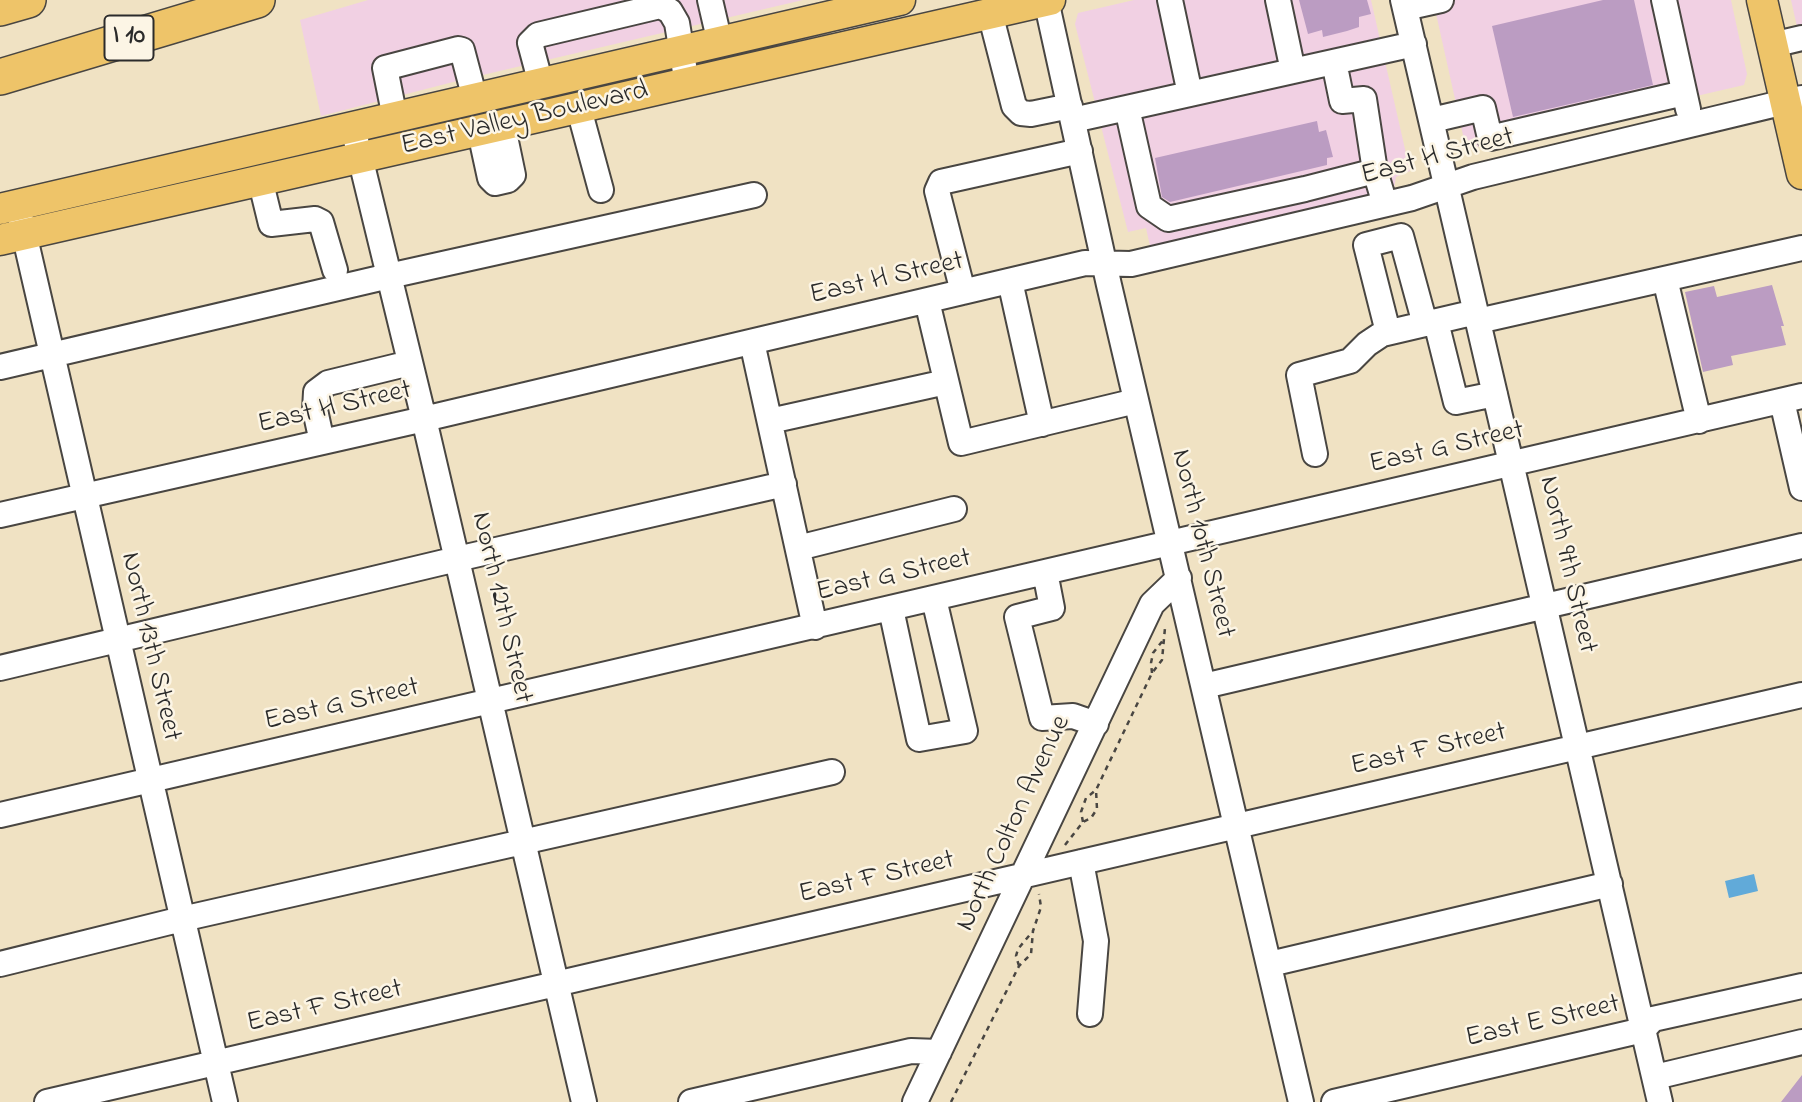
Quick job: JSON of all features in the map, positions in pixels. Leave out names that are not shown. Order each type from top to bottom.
[{"type":"highway","points":[[0,8],[28,0]]},
{"type":"highway","name":"I 10","points":[[0,77],[257,0]]},
{"type":"main road","name":"East Valley Boulevard","points":[[12,237],[260,179],[356,142],[396,118],[900,0]]},
{"type":"main road","name":"East Valley Boulevard","points":[[9,207],[356,142],[491,129],[1047,0]]},
{"type":"main road","points":[[1762,0],[1772,45],[1794,100],[1802,174]]},
{"type":"street","points":[[710,0],[720,43]]},
{"type":"street","name":"North 10th Street","points":[[1047,0],[1136,401],[1301,1102]]},
{"type":"street","points":[[1170,0],[1190,94]]},
{"type":"street","points":[[1278,0],[1293,71]]},
{"type":"street","points":[[1404,4],[1440,0]]},
{"type":"street","points":[[1664,0],[1691,125]]},
{"type":"street","name":"North 9th Street","points":[[1404,4],[1660,1102]]},
{"type":"street","points":[[541,84],[530,43],[538,35],[660,6],[670,11],[677,23],[687,84]]},
{"type":"street","points":[[990,13],[1014,106],[1021,113],[1031,114],[1127,108],[1414,44]]},
{"type":"street","points":[[1772,45],[1802,38]]},
{"type":"street","points":[[396,118],[385,68],[458,49],[462,50],[475,99]]},
{"type":"street","points":[[1334,62],[1342,101],[1364,99],[1375,171],[1381,241]]},
{"type":"street","points":[[1432,120],[1483,108],[1490,138],[1684,93]]},
{"type":"street","name":"East H Street","points":[[0,515],[424,419],[1085,263],[1130,264],[1378,206],[1473,177],[1794,100]]},
{"type":"street","points":[[1127,108],[1149,206],[1168,219],[1375,171]]},
{"type":"street","points":[[579,109],[601,190]]},
{"type":"street","name":"North 12th Street","points":[[356,142],[424,419],[584,1102]]},
{"type":"street","points":[[963,292],[937,191],[941,182],[1080,151]]},
{"type":"street","points":[[260,179],[271,224],[315,219],[321,222],[335,270]]},
{"type":"street","points":[[0,367],[388,276],[754,195]]},
{"type":"street","name":"North 13th Street","points":[[9,207],[12,237],[51,355],[225,1102]]},
{"type":"street","points":[[1388,332],[1366,246],[1401,236],[1456,402],[1495,394]]},
{"type":"street","points":[[1315,454],[1299,375],[1350,362],[1367,344],[1388,332],[1665,279],[1802,248]]},
{"type":"street","points":[[1665,279],[1699,421]]},
{"type":"street","points":[[1010,281],[1042,424]]},
{"type":"street","points":[[927,301],[961,443],[1136,401]]},
{"type":"street","points":[[752,342],[815,626]]},
{"type":"street","points":[[322,442],[315,410],[316,392],[328,383],[410,363]]},
{"type":"street","points":[[770,421],[946,382]]},
{"type":"street","points":[[1792,398],[1802,488]]},
{"type":"street","name":"East G Street","points":[[0,815],[1792,398]]},
{"type":"street","points":[[0,668],[784,484]]},
{"type":"street","points":[[798,548],[954,509]]},
{"type":"street","points":[[1204,686],[1802,546]]},
{"type":"street","points":[[1045,572],[1052,608],[1017,617],[1042,718],[1073,716],[1096,724]]},
{"type":"street","name":"North Colton Avenue","points":[[915,1102],[939,1052],[1031,885],[1096,724],[1152,604],[1179,578]]},
{"type":"street","points":[[891,609],[919,738],[965,730],[934,598]]},
{"type":"street","name":"East F Street","points":[[47,1102],[556,985],[1031,885],[1073,854],[1237,827],[1802,695]]},
{"type":"street","points":[[0,964],[182,919],[832,772]]},
{"type":"street","points":[[1073,854],[1096,941],[1090,1014]]},
{"type":"street","points":[[1269,964],[1610,884]]},
{"type":"street","name":"East E Street","points":[[1334,1102],[1643,1030],[1653,1019],[1802,986]]},
{"type":"street","points":[[1655,1077],[1802,1042]]},
{"type":"street","points":[[691,1102],[911,1051],[939,1052]]},
{"type":"path","points":[[1073,854],[1083,822],[1081,812],[1086,798],[1096,790],[1152,673],[1162,660],[1165,651],[1165,628]]},
{"type":"path","points":[[1152,673],[1153,653],[1164,639]]},
{"type":"path","points":[[1083,822],[1091,818],[1097,809],[1096,790]]},
{"type":"path","points":[[1019,966],[1016,956],[1018,949],[1032,931],[1041,907],[1031,885]]},
{"type":"path","points":[[951,1102],[1019,966],[1031,954],[1032,931]]},
{"type":"shaded area","points":[[368,0],[803,0],[457,81],[321,116],[300,20]]},
{"type":"shaded area","points":[[1134,0],[1371,0],[1410,171],[1396,177],[1394,189],[1150,246],[1146,228],[1128,232],[1075,24],[1078,13]]},
{"type":"shaded area","points":[[1433,0],[1731,0],[1747,74],[1744,85],[1472,148],[1465,144]]},
{"type":"shaded area","points":[[1791,0],[1802,0],[1802,49]]},
{"type":"water","points":[[1754,874],[1758,891],[1729,898],[1725,881]]},
{"type":"building","points":[[1299,0],[1367,0],[1371,14],[1359,17],[1359,27],[1323,37],[1322,30],[1308,34]]},
{"type":"building","points":[[1603,0],[1634,0],[1653,85],[1513,117],[1492,26]]},
{"type":"building","points":[[1317,121],[1319,132],[1326,130],[1333,157],[1327,158],[1327,165],[1170,202],[1162,197],[1155,158]]},
{"type":"building","points":[[1772,285],[1784,326],[1781,326],[1786,345],[1731,356],[1733,365],[1703,372],[1685,292],[1714,286],[1717,297]]},
{"type":"building","points":[[1802,1075],[1802,1102],[1781,1102]]}]
